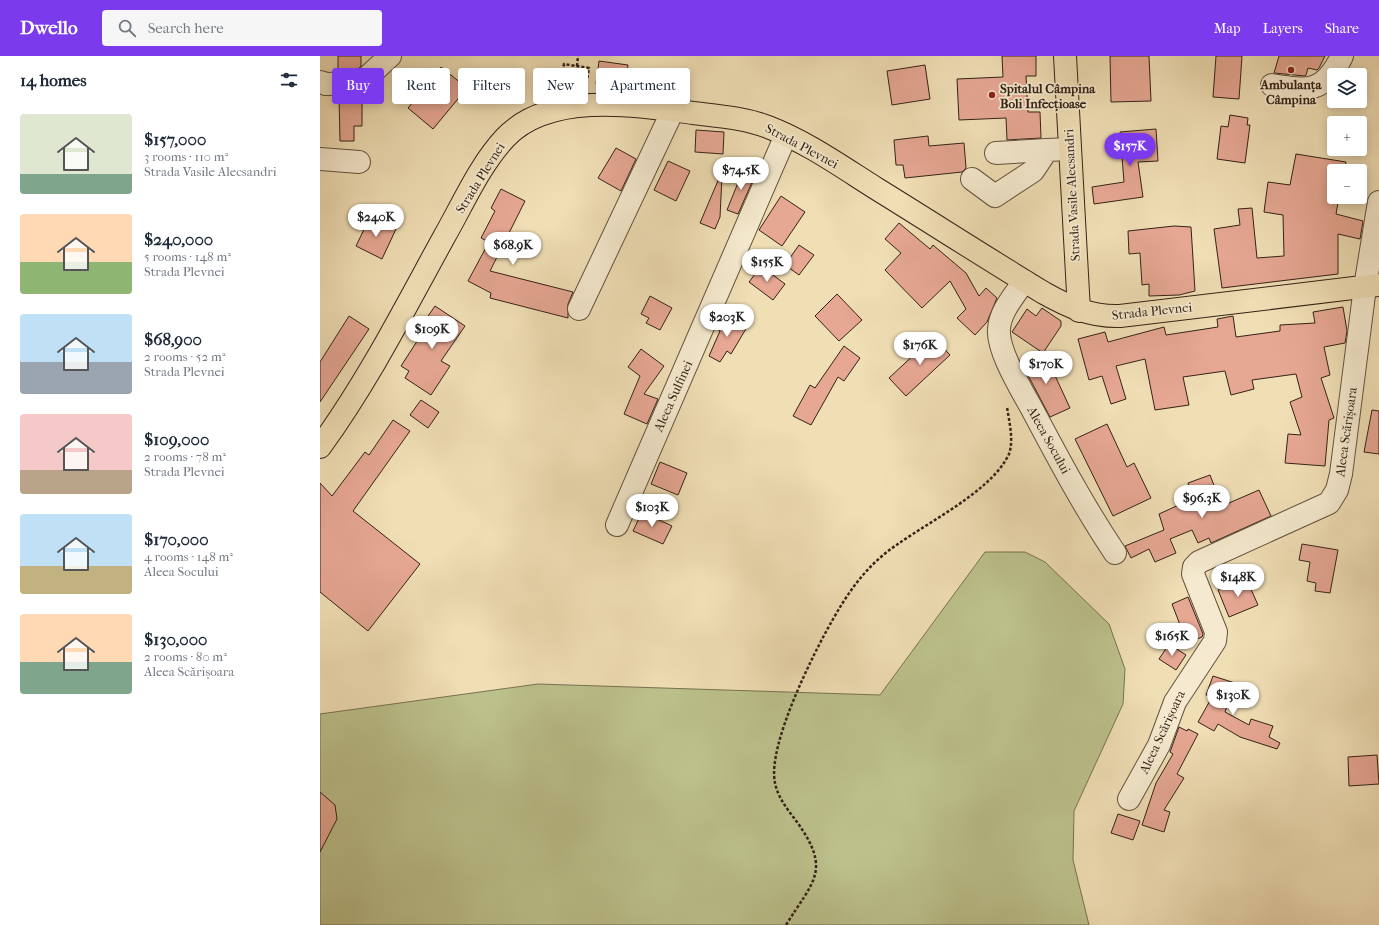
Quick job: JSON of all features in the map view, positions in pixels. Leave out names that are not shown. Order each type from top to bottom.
[{"type":"main road","name":"Strada Vasile Alecsandri","points":[[1065,56],[1079,311]]},
{"type":"main road","name":"Strada Plevnei","points":[[320,447],[346,409],[381,351],[493,152],[506,137],[530,121],[555,111],[583,105],[610,104],[673,110],[751,122],[786,135],[823,155],[1024,281],[1079,311],[1095,315],[1120,316],[1372,286]]},
{"type":"street","points":[[320,82],[326,84],[361,83],[390,56]]},
{"type":"street","points":[[1272,85],[1294,89],[1314,88],[1326,82],[1342,56]]},
{"type":"street","points":[[579,309],[673,110]]},
{"type":"street","name":"Aleea Sulfinei","points":[[616,525],[786,135]]},
{"type":"street","points":[[996,153],[1070,148]]},
{"type":"street","points":[[972,179],[995,196],[1033,171],[1047,150]]},
{"type":"street","points":[[320,159],[359,162]]},
{"type":"street","name":"Aleea Scărișoara","points":[[1129,799],[1159,745],[1174,702],[1215,641],[1216,632],[1193,574],[1196,564],[1329,503],[1337,490],[1372,286],[1379,202]]},
{"type":"street","name":"Aleea Socului","points":[[1024,281],[1004,312],[999,327],[999,339],[1011,369],[1050,444],[1114,554]]},
{"type":"path","points":[[577,66],[578,56]]},
{"type":"path","points":[[563,68],[564,64],[589,68],[588,75]]},
{"type":"path","points":[[786,925],[809,892],[817,871],[815,853],[806,834],[783,803],[775,783],[775,764],[780,744],[803,676],[847,596],[861,575],[882,556],[958,505],[992,476],[1003,464],[1009,452],[1011,438],[1007,402]]},
{"type":"green space","points":[[985,552],[1025,552],[1045,562],[1109,624],[1125,669],[1123,704],[1074,811],[1073,860],[1089,925],[320,925],[320,714],[538,684],[880,695]]},
{"type":"building","points":[[338,56],[361,56],[361,66],[359,68],[338,68]]},
{"type":"building","name":"Spitalul Câmpina Boli Infecțioase","points":[[1002,56],[1036,56],[1036,76],[1026,76],[1028,112],[1040,112],[1041,138],[1007,140],[1006,118],[959,120],[957,79],[1003,77]]},
{"type":"building","points":[[1110,56],[1149,56],[1151,101],[1111,102]]},
{"type":"building","points":[[1216,56],[1242,56],[1239,99],[1213,97]]},
{"type":"building","name":"Ambulanța Câmpina","points":[[1279,56],[1325,56],[1317,70],[1308,68],[1305,76],[1274,73]]},
{"type":"building","points":[[599,61],[628,65],[628,68],[598,68]]},
{"type":"building","points":[[925,65],[930,99],[892,105],[887,71]]},
{"type":"building","points":[[450,74],[458,81],[458,99],[433,129],[408,108],[411,104],[450,104]]},
{"type":"building","points":[[339,104],[362,104],[362,126],[354,126],[354,141],[340,141]]},
{"type":"building","points":[[1230,115],[1248,118],[1247,125],[1250,125],[1245,163],[1217,159],[1221,126],[1228,127]]},
{"type":"building","points":[[1156,129],[1158,161],[1138,162],[1143,197],[1094,204],[1092,187],[1124,182],[1120,132]]},
{"type":"building","points":[[696,130],[724,132],[723,154],[695,152]]},
{"type":"building","points":[[928,136],[929,146],[964,143],[966,168],[962,172],[905,178],[903,165],[896,165],[894,140]]},
{"type":"building","points":[[616,148],[636,159],[621,191],[598,178]]},
{"type":"building","points":[[1296,154],[1346,162],[1346,164],[1327,164],[1327,204],[1338,204],[1336,214],[1363,221],[1360,239],[1338,234],[1338,274],[1222,288],[1214,229],[1240,225],[1238,209],[1252,208],[1257,258],[1284,256],[1283,215],[1264,212],[1268,182],[1290,185]]},
{"type":"building","points":[[668,161],[690,171],[676,201],[654,190]]},
{"type":"building","points":[[744,168],[756,173],[738,214],[727,210]]},
{"type":"building","points":[[720,176],[722,176],[720,217],[715,229],[700,223]]},
{"type":"building","points":[[501,189],[525,201],[490,271],[573,292],[568,304],[568,318],[490,298],[491,293],[468,281],[489,242],[481,238],[495,211],[491,208]]},
{"type":"building","points":[[781,196],[805,212],[782,246],[759,230]]},
{"type":"building","points":[[370,217],[396,229],[382,259],[356,246]]},
{"type":"building","points":[[899,223],[930,249],[933,245],[966,273],[979,296],[986,288],[997,298],[987,322],[975,335],[957,318],[966,309],[950,281],[922,308],[885,270],[901,253],[885,239]]},
{"type":"building","points":[[1174,226],[1191,227],[1195,291],[1179,295],[1149,296],[1149,284],[1142,285],[1140,253],[1129,254],[1128,231]]},
{"type":"building","points":[[799,245],[814,255],[799,275],[785,265]]},
{"type":"building","points":[[761,266],[785,284],[773,300],[749,282]]},
{"type":"building","points":[[837,294],[862,320],[839,341],[815,316]]},
{"type":"building","points":[[650,296],[672,308],[660,330],[646,323],[649,318],[641,314]]},
{"type":"building","points":[[435,306],[465,326],[441,361],[450,366],[431,395],[405,378],[409,371],[401,366],[423,332],[419,329]]},
{"type":"building","points":[[1343,307],[1347,331],[1345,343],[1324,347],[1330,375],[1321,378],[1334,418],[1329,420],[1325,466],[1285,463],[1288,434],[1301,435],[1290,402],[1302,397],[1296,374],[1252,380],[1254,389],[1231,395],[1225,371],[1183,377],[1189,405],[1155,410],[1145,359],[1116,366],[1126,399],[1111,404],[1102,376],[1089,380],[1078,339],[1105,332],[1108,342],[1164,327],[1166,335],[1218,327],[1217,319],[1233,316],[1236,337],[1280,331],[1280,325],[1315,323],[1313,312]]},
{"type":"building","points":[[1042,308],[1061,321],[1061,326],[1043,353],[1012,332],[1027,309],[1036,316]]},
{"type":"building","points":[[726,314],[747,327],[731,354],[727,351],[720,362],[709,356],[720,331],[717,329]]},
{"type":"building","points":[[349,316],[369,329],[320,402],[320,362]]},
{"type":"building","points":[[933,337],[950,355],[906,396],[889,378]]},
{"type":"building","points":[[844,346],[860,358],[844,381],[838,377],[811,425],[793,416],[810,385],[815,388]]},
{"type":"building","points":[[641,349],[664,366],[644,394],[658,399],[647,424],[624,414],[640,376],[628,367]]},
{"type":"building","points":[[1045,354],[1070,408],[1050,417],[1022,364]]},
{"type":"building","points":[[421,400],[439,412],[428,428],[410,415]]},
{"type":"building","points":[[1372,410],[1379,411],[1379,454],[1364,452]]},
{"type":"building","points":[[393,420],[410,431],[353,511],[420,564],[368,631],[320,592],[320,483],[332,496],[365,452],[369,455]]},
{"type":"building","points":[[1107,424],[1127,467],[1134,463],[1151,498],[1113,516],[1075,439]]},
{"type":"building","points":[[660,462],[687,473],[678,495],[651,484]]},
{"type":"building","points":[[1210,475],[1222,506],[1259,490],[1271,516],[1211,543],[1209,538],[1198,543],[1192,530],[1170,539],[1176,553],[1155,562],[1149,549],[1131,558],[1125,546],[1164,530],[1159,514],[1194,498],[1188,483]]},
{"type":"building","points":[[642,512],[672,526],[663,544],[633,531]]},
{"type":"building","points":[[1302,544],[1338,550],[1330,593],[1315,591],[1316,583],[1307,581],[1310,562],[1299,560]]},
{"type":"building","points":[[1246,578],[1258,605],[1229,617],[1218,590]]},
{"type":"building","points":[[1188,597],[1203,634],[1202,637],[1187,643],[1172,604]]},
{"type":"building","points":[[1169,644],[1186,655],[1176,670],[1159,659]]},
{"type":"building","points":[[1213,676],[1235,683],[1225,712],[1249,725],[1251,719],[1273,726],[1269,737],[1280,743],[1277,749],[1240,737],[1218,724],[1214,731],[1198,722],[1212,697],[1206,695]]},
{"type":"building","points":[[1179,727],[1187,731],[1188,729],[1198,734],[1177,774],[1184,778],[1164,810],[1170,812],[1164,832],[1142,825],[1156,783],[1173,754],[1170,752]]},
{"type":"building","points":[[1377,755],[1379,784],[1349,786],[1348,757]]},
{"type":"building","points":[[320,792],[335,805],[337,819],[320,852]]},
{"type":"building","points":[[1118,814],[1140,821],[1133,840],[1111,833]]},
{"type":"place","name":"Ambulanța Câmpina","points":[[1291,70]]},
{"type":"place","name":"Spitalul Câmpina Boli Infecțioase","points":[[992,95]]}]
